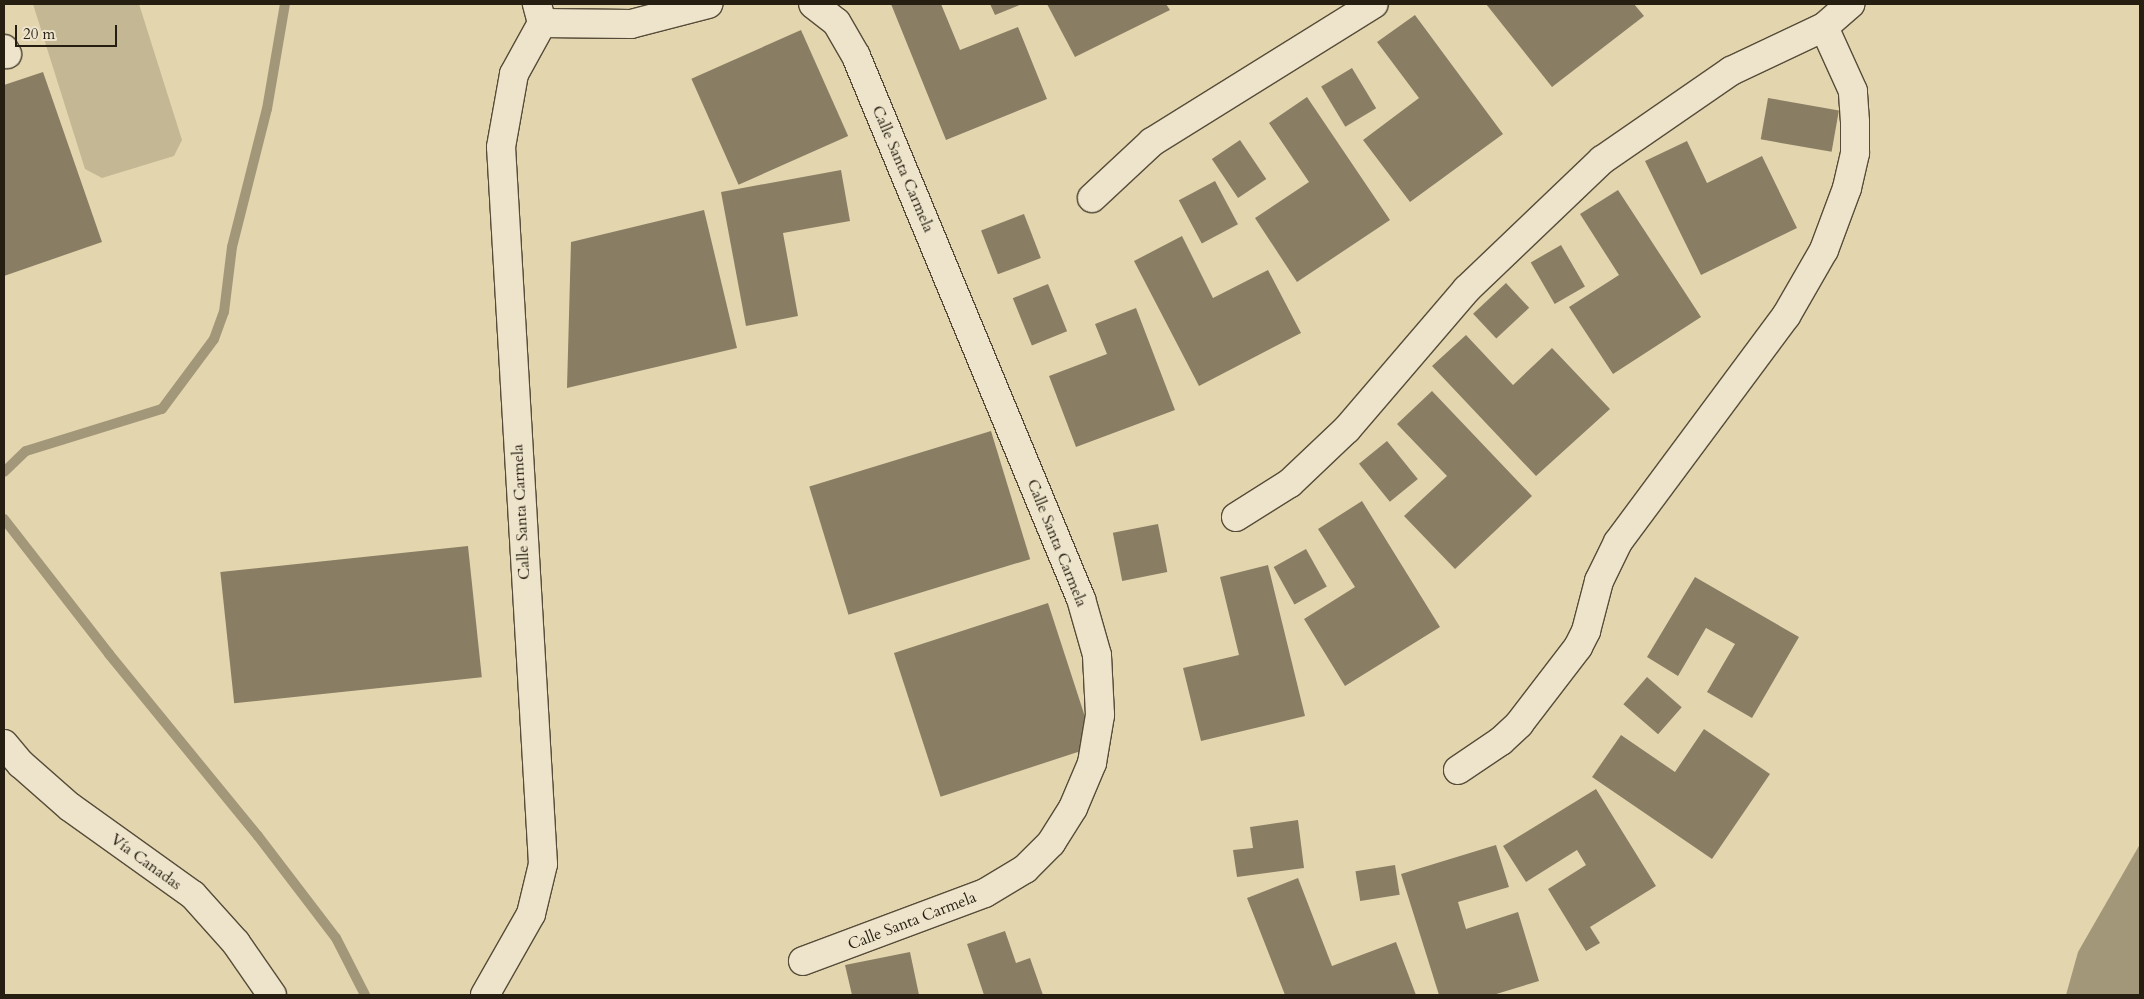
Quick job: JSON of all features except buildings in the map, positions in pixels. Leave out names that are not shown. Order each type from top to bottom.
[{"type":"street","name":"Calle Santa Carmela","points":[[485,995],[531,914],[543,864],[501,147],[514,74],[540,13],[631,24],[708,4]]},
{"type":"street","name":"Calle Santa Carmela","points":[[804,962],[985,893],[1025,869],[1051,843],[1073,808],[1092,763],[1100,715],[1097,655],[1081,599],[856,56],[836,22],[814,4]]},
{"type":"street","points":[[1092,198],[1152,142],[1374,4]]},
{"type":"street","points":[[1236,517],[1290,483],[1347,429],[1467,289],[1602,160],[1731,71],[1824,26],[1850,4]]},
{"type":"street","points":[[1458,770],[1501,740],[1519,724],[1578,647],[1586,631],[1600,581],[1618,542],[1786,316],[1824,250],[1847,188],[1855,154],[1855,122],[1853,91],[1824,26]]},
{"type":"street","name":"Vía Canadas","points":[[4,744],[21,764],[70,807],[193,895],[236,943],[272,995]]},
{"type":"shaded area","points":[[33,4],[139,4],[182,140],[174,156],[102,178],[85,169]]},
{"type":"shaded area","points":[[2140,844],[2140,995],[2066,995],[2078,952]]},
{"type":"waterway","points":[[4,472],[26,451],[162,409],[214,339],[224,312],[232,247],[267,109],[285,4]]},
{"type":"waterway","points":[[4,519],[109,654],[258,836],[336,938],[365,995]]}]
